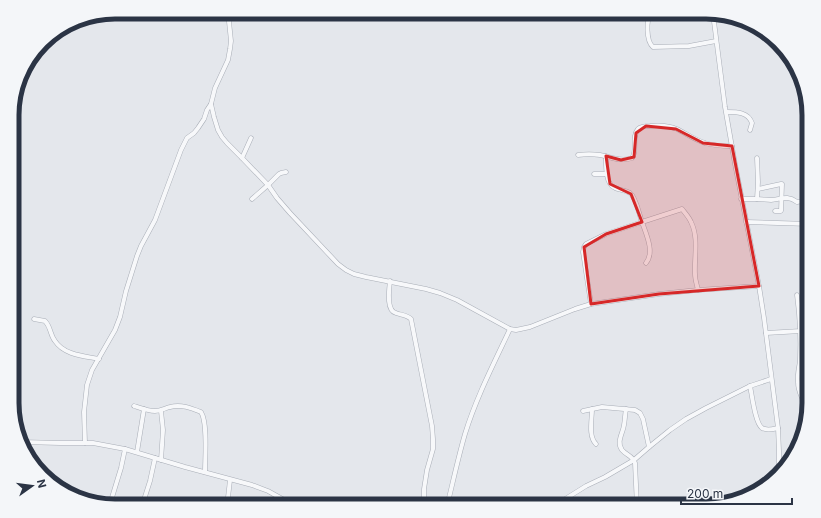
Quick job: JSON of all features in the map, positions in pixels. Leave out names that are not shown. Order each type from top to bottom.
[{"type":"street","points":[[85,442],[84,412],[87,385],[92,370],[115,330],[137,256],[155,220],[181,150],[188,136],[194,134],[198,128],[211,104],[215,88],[228,60],[231,41],[229,19]]},
{"type":"street","points":[[648,19],[650,44],[653,47],[689,46],[716,42]]},
{"type":"street","points":[[714,20],[732,146],[759,286],[766,333],[778,428],[779,465]]},
{"type":"street","points":[[211,104],[214,117],[222,137],[268,185],[284,208],[338,264],[354,274],[426,289],[457,300],[510,329],[516,330],[530,327],[591,304],[659,294],[759,286]]},
{"type":"street","points":[[727,112],[736,112],[749,117],[752,123],[750,130]]},
{"type":"street","points":[[578,156],[591,154],[621,160],[632,158],[638,129],[654,125],[676,129],[695,140],[704,143],[732,146]]},
{"type":"street","points":[[242,158],[251,138]]},
{"type":"street","points":[[606,156],[607,174],[610,184],[612,187],[628,191],[631,194],[642,222],[650,253],[649,260],[646,263]]},
{"type":"street","points":[[757,158],[757,199]]},
{"type":"street","points":[[252,199],[279,174],[286,172]]},
{"type":"street","points":[[594,174],[607,174]]},
{"type":"street","points":[[758,189],[782,184],[781,211],[775,211]]},
{"type":"street","points":[[741,199],[771,200],[786,197],[797,202],[802,201]]},
{"type":"street","points":[[591,304],[583,252],[584,246],[606,234],[682,209],[691,221],[694,231],[696,250],[695,273],[698,290]]},
{"type":"street","points":[[746,222],[802,224]]},
{"type":"street","points":[[390,281],[390,309],[393,313],[409,317],[411,319],[432,426],[433,449],[427,470],[424,499]]},
{"type":"street","points":[[797,295],[800,331],[800,362],[798,381],[802,396]]},
{"type":"street","points":[[34,320],[45,321],[54,340],[67,351],[78,355],[99,359]]},
{"type":"street","points":[[449,499],[468,427],[485,381],[510,329]]},
{"type":"street","points":[[766,333],[800,331]]},
{"type":"street","points":[[565,499],[634,460],[670,430],[686,419],[750,386],[771,379]]},
{"type":"street","points":[[750,386],[759,425],[763,429],[768,430],[778,428]]},
{"type":"street","points":[[134,406],[155,411],[161,411],[166,408],[177,406],[186,407],[201,412],[206,428],[205,472]]},
{"type":"street","points":[[583,411],[602,407],[635,410],[642,416],[649,447]]},
{"type":"street","points":[[137,452],[144,409]]},
{"type":"street","points":[[592,409],[591,437],[593,442],[596,444]]},
{"type":"street","points":[[626,409],[624,426],[619,445],[623,452],[634,460],[636,466],[638,499]]},
{"type":"street","points":[[161,411],[163,430],[161,460]]},
{"type":"street","points":[[28,442],[85,442],[108,445],[252,485],[268,491],[282,499]]},
{"type":"street","points":[[111,499],[125,449]]},
{"type":"street","points":[[144,499],[155,458]]},
{"type":"street","points":[[228,499],[230,480]]},
{"type":"highlighted area","points":[[646,126],[676,129],[703,143],[732,146],[759,286],[659,294],[591,304],[584,247],[606,234],[642,222],[631,194],[610,184],[606,156],[621,160],[634,157],[636,133]]}]
